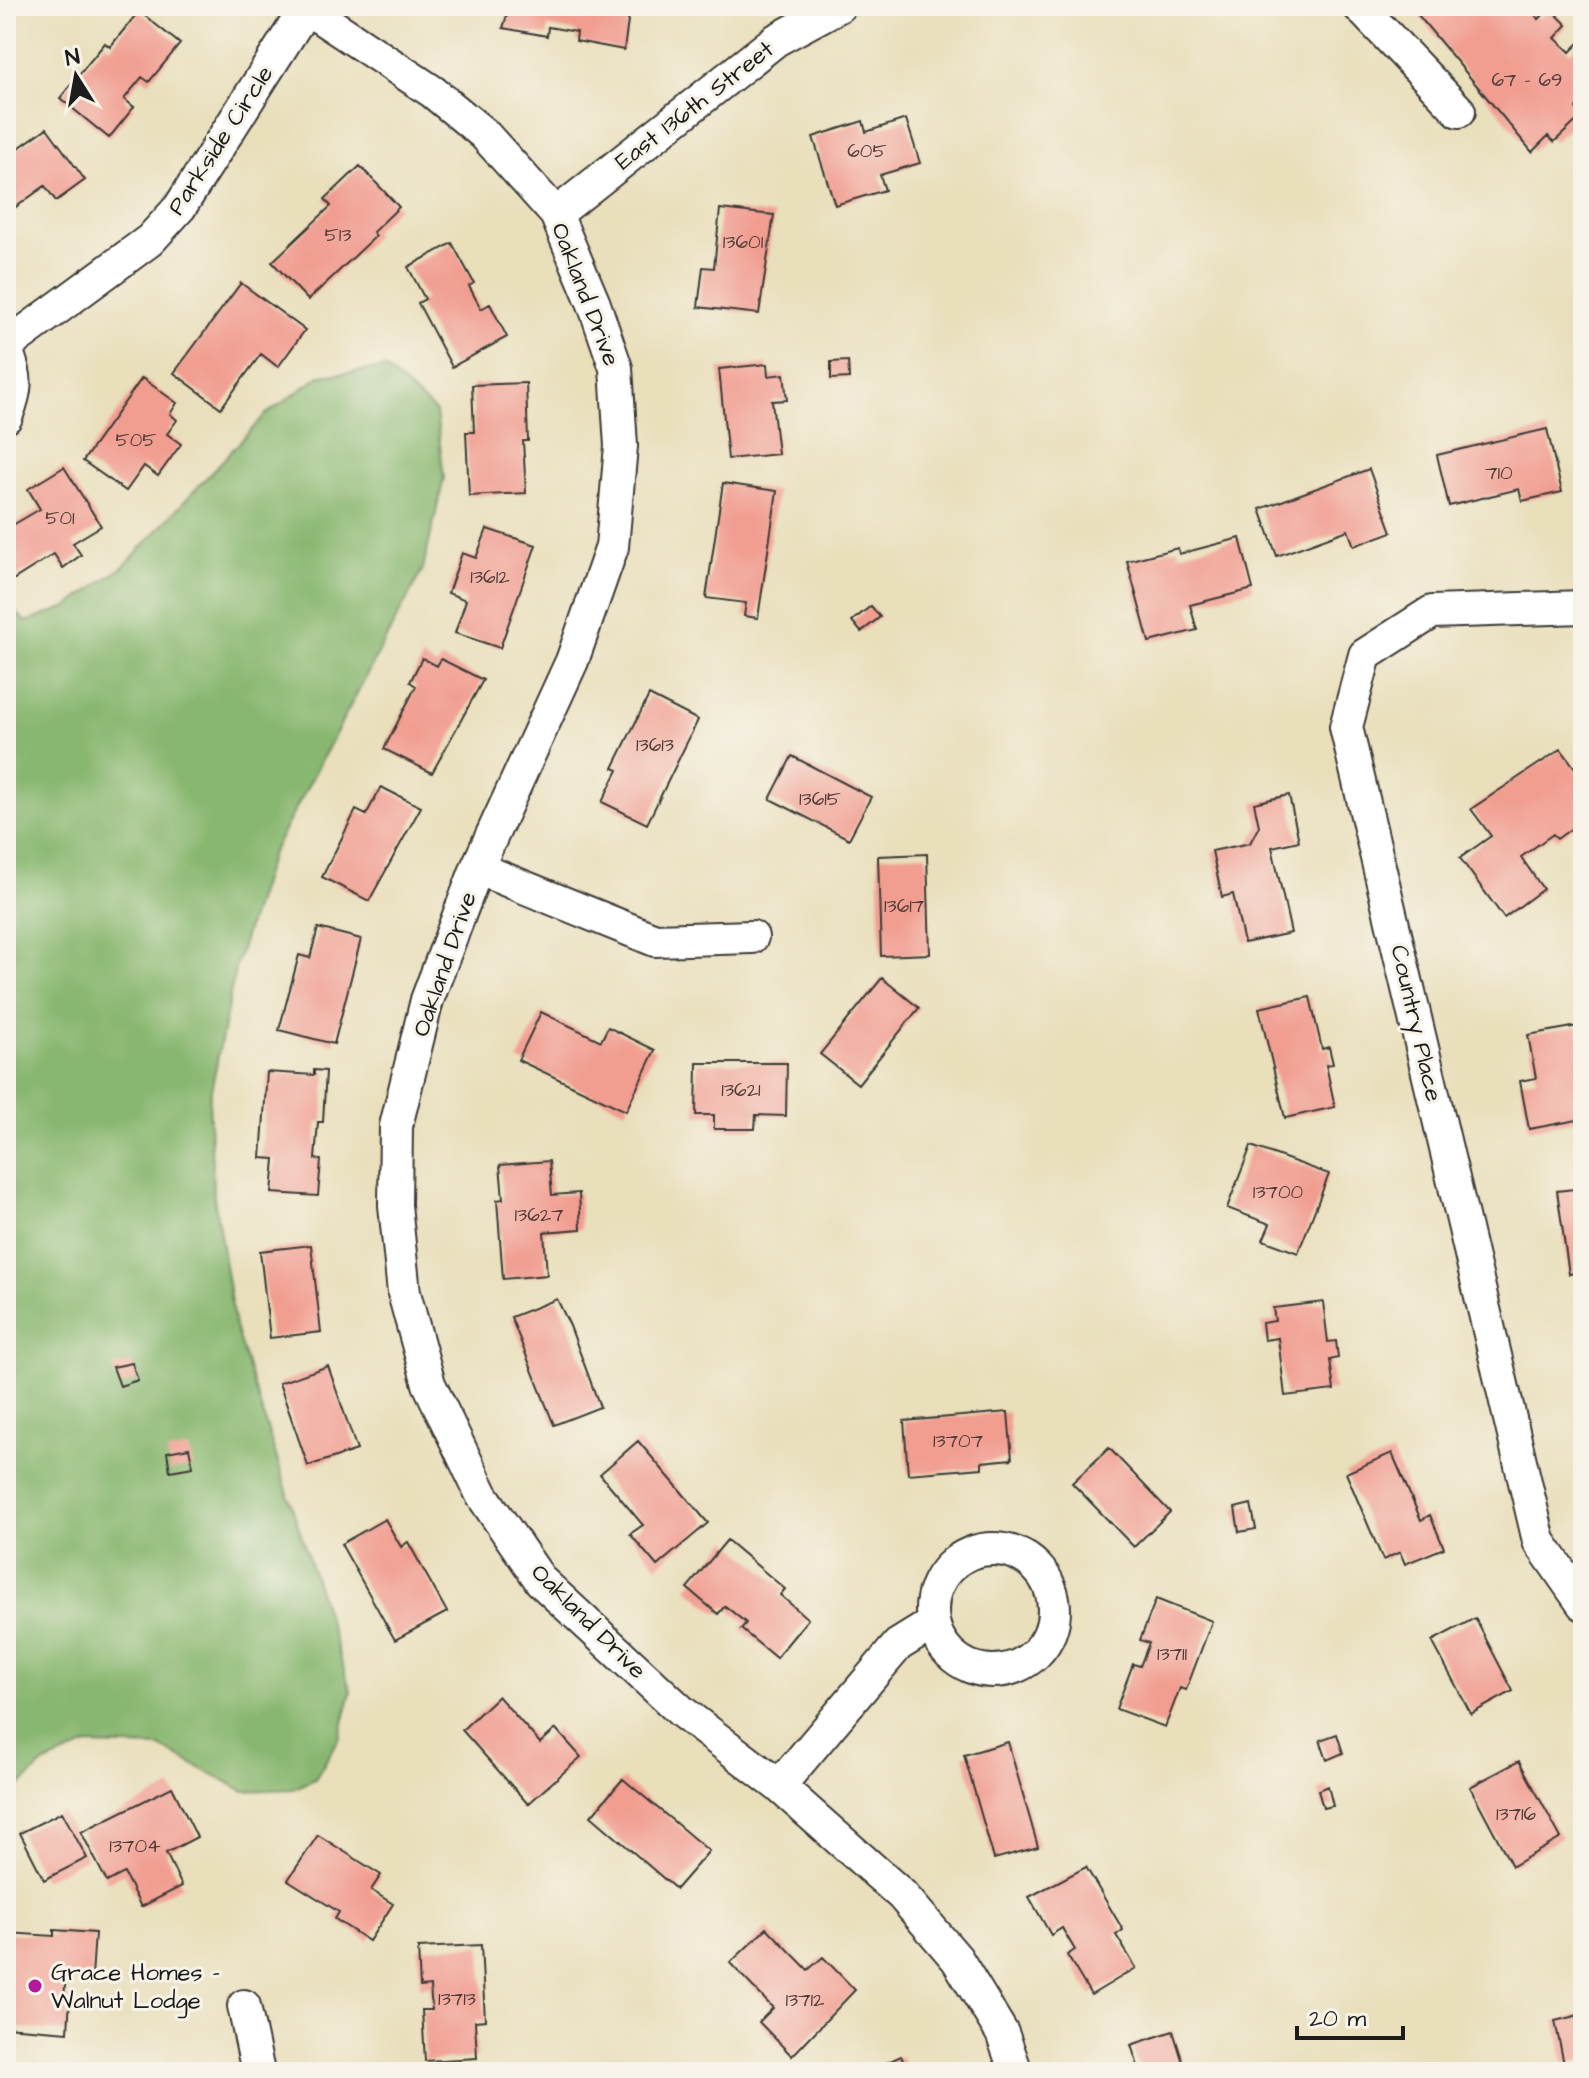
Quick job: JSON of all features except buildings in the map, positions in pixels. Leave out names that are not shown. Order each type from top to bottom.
[{"type":"street","name":"East 136th Street","points":[[556,214],[776,40],[839,6]]},
{"type":"street","points":[[1359,6],[1459,111]]},
{"type":"street","name":"Oakland Drive","points":[[304,7],[454,109],[484,134],[556,214],[594,304],[616,368],[621,446],[612,547],[572,661],[477,868],[427,1000],[396,1126],[395,1205],[404,1293],[429,1384],[482,1495],[541,1581],[682,1712],[779,1786],[902,1895],[957,1959],[1002,2033],[1016,2072]]},
{"type":"street","name":"Parkside Circle","points":[[6,348],[150,240],[180,207],[304,7]]},
{"type":"street","points":[[6,348],[15,370],[16,393],[6,417]]},
{"type":"street","name":"Country Place","points":[[1583,607],[1432,612],[1365,655],[1346,727],[1539,1541],[1583,1604]]},
{"type":"street","name":"Oakland Drive","points":[[477,868],[655,940],[752,937]]},
{"type":"street","points":[[779,1786],[898,1645],[932,1624]]},
{"type":"street","points":[[244,2006],[258,2072]]},
{"type":"green space","points":[[385,368],[436,412],[444,478],[423,569],[271,855],[236,965],[209,1101],[213,1191],[235,1327],[351,1692],[339,1739],[315,1779],[293,1789],[244,1791],[160,1747],[87,1745],[43,1764],[6,1799],[6,602],[26,622],[67,607],[124,566],[265,415],[320,376]]},
{"type":"place","name":"Grace Homes - Walnut Lodge","points":[[35,1986]]}]
